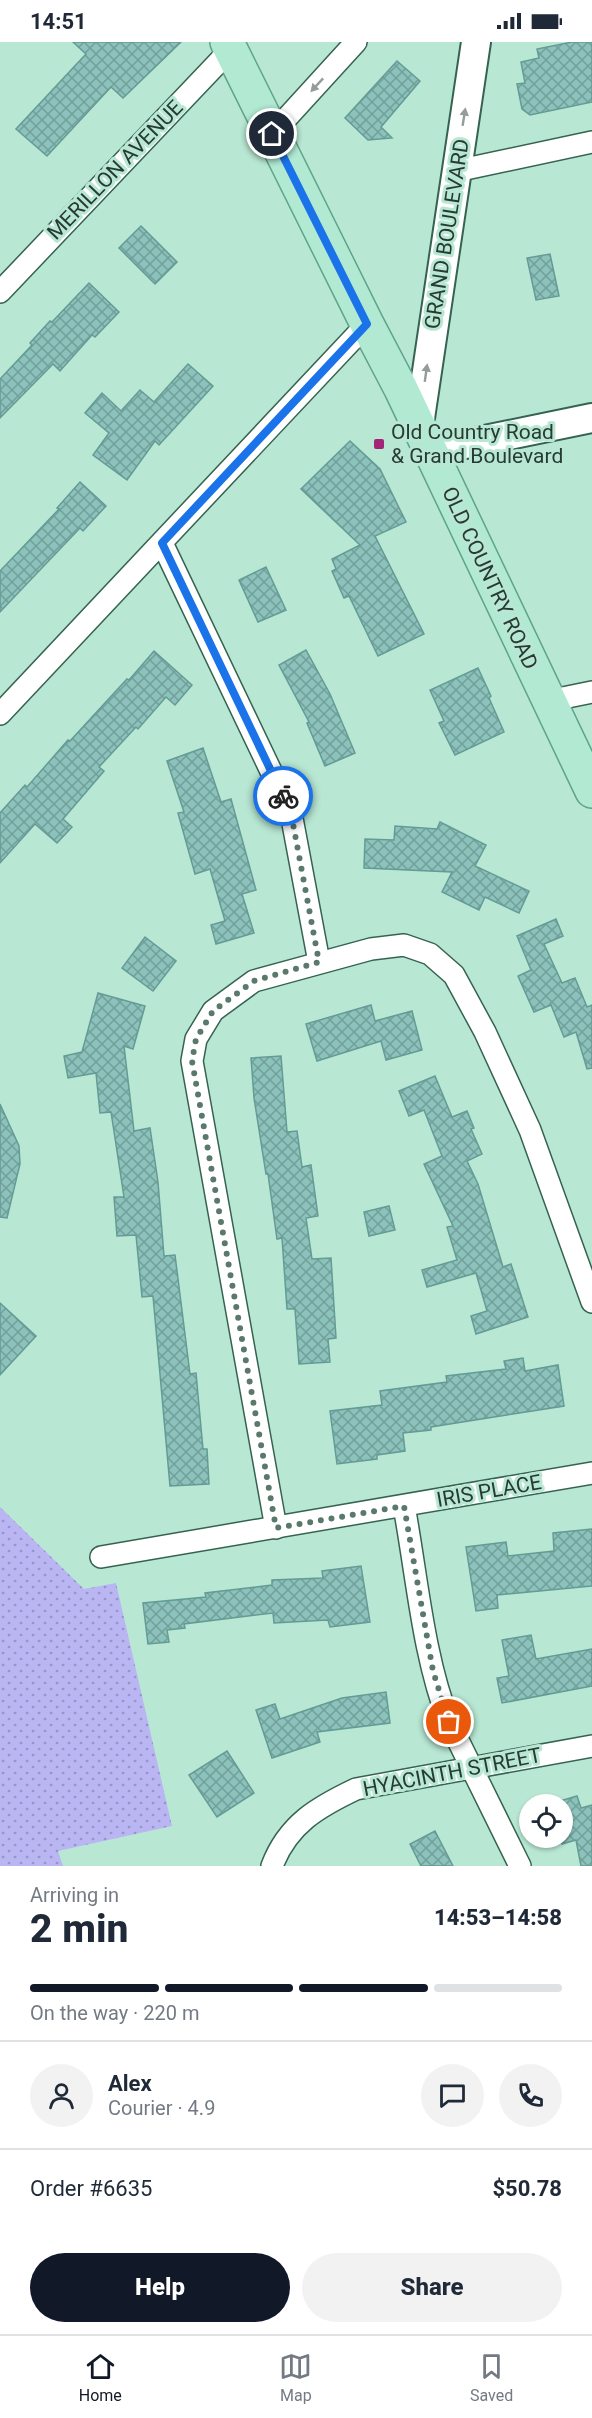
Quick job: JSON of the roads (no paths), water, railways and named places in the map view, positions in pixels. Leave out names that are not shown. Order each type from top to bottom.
[{"type":"main road","name":"OLD COUNTRY ROAD","points":[[229,45],[424,438],[592,791]]},
{"type":"street","points":[[272,134],[356,42]]},
{"type":"street","name":"GRAND BOULEVARD","points":[[424,438],[456,171],[476,42]]},
{"type":"street","name":"MERILLON AVENUE","points":[[0,292],[229,45]]},
{"type":"street","points":[[456,171],[592,142]]},
{"type":"street","points":[[0,714],[367,324]]},
{"type":"street","points":[[424,438],[592,418]]},
{"type":"street","points":[[162,543],[291,813],[319,962]]},
{"type":"street","points":[[548,700],[592,692]]},
{"type":"street","points":[[276,1528],[192,1061],[196,1039],[213,1011],[254,981],[371,949],[404,945],[430,954],[454,975],[485,1032],[530,1130],[592,1302]]},
{"type":"street","name":"IRIS PLACE","points":[[101,1557],[592,1473]]},
{"type":"street","points":[[404,1506],[440,1700],[520,1866]]},
{"type":"street","name":"HYACINTH STREET","points":[[272,1866],[295,1828],[321,1805],[356,1789],[592,1746]]},
{"type":"place","name":"Old Country Road & Grand Boulevard","points":[[379,444]]}]
